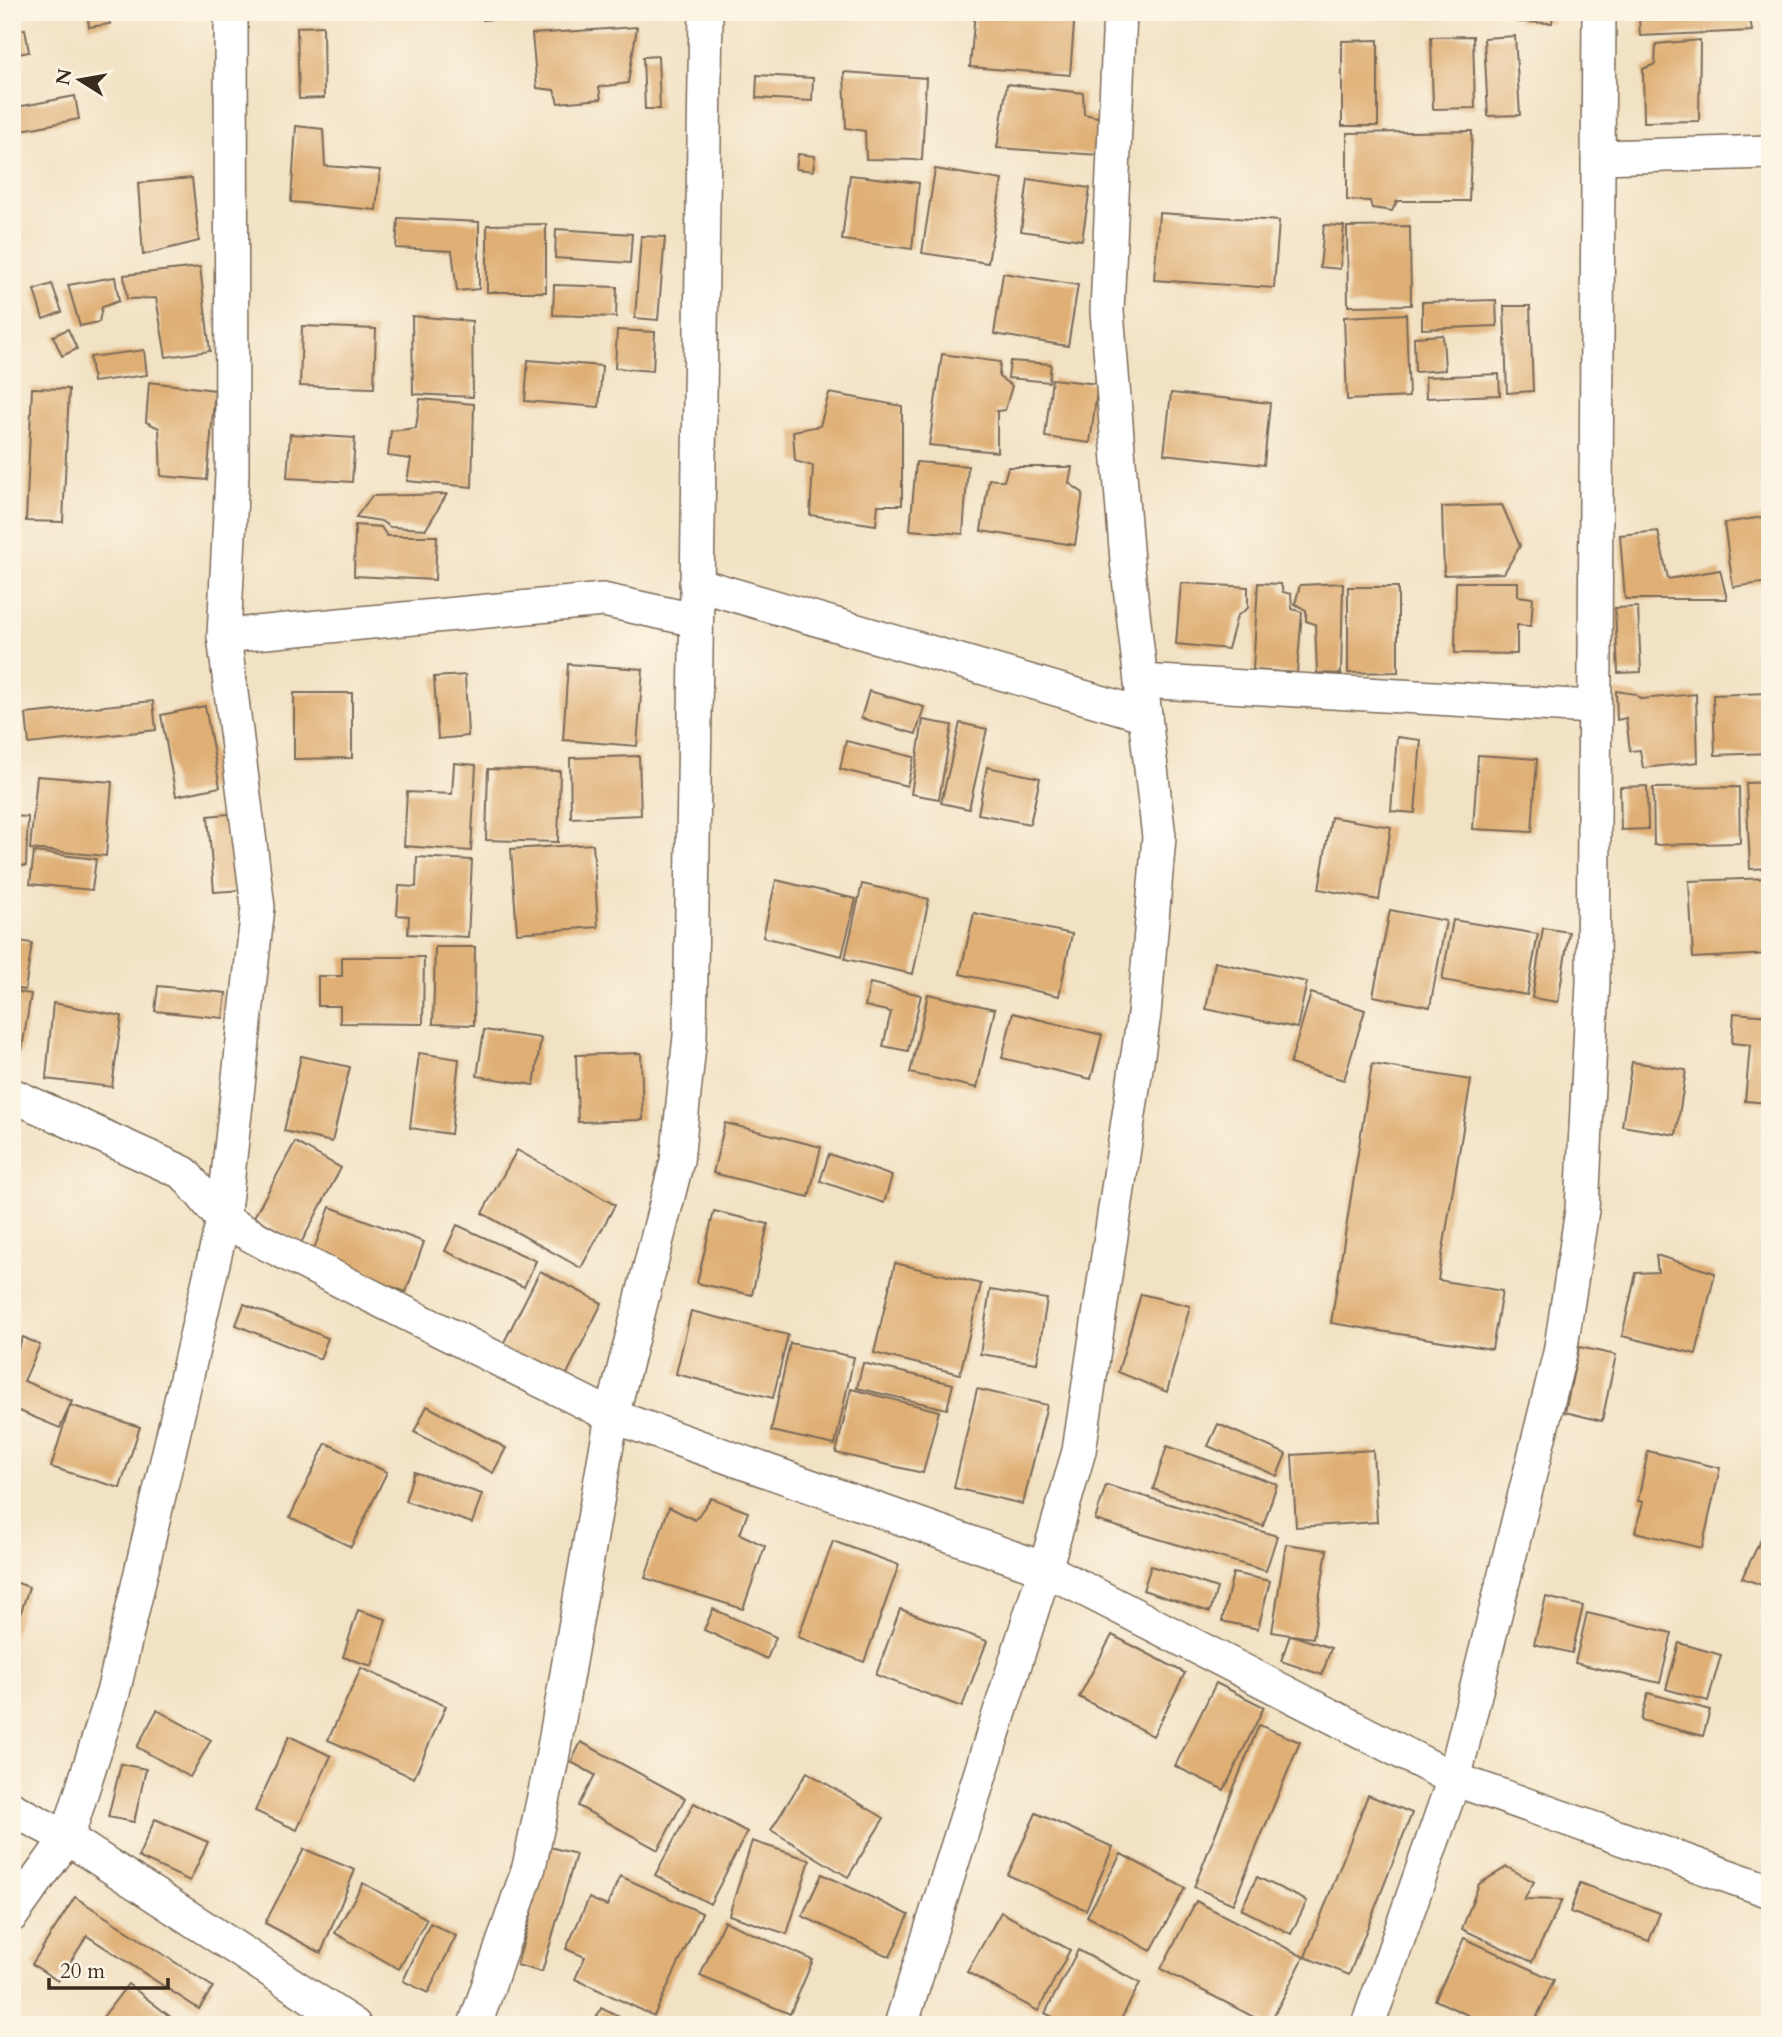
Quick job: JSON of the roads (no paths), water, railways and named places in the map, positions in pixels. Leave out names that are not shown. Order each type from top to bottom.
[{"type":"street","points":[[12,1915],[67,1838],[113,1693],[223,1220],[258,907],[224,636],[232,474],[231,12]]},
{"type":"street","points":[[475,2025],[529,1867],[552,1759],[612,1416],[677,1161],[690,1036],[706,12]]},
{"type":"street","points":[[901,2025],[1045,1569],[1079,1451],[1144,1014],[1159,837],[1127,561],[1107,311],[1120,12]]},
{"type":"street","points":[[1368,2025],[1454,1779],[1560,1353],[1582,1210],[1592,982],[1599,12]]},
{"type":"street","points":[[1600,157],[1770,152]]},
{"type":"street","points":[[695,584],[1145,715]]},
{"type":"street","points":[[224,636],[603,600],[695,620]]},
{"type":"street","points":[[1141,681],[1592,707]]},
{"type":"street","points":[[12,1095],[184,1173],[223,1220],[612,1416],[1045,1569],[1454,1779],[1770,1891]]},
{"type":"street","points":[[12,1809],[67,1838],[354,2025]]}]
